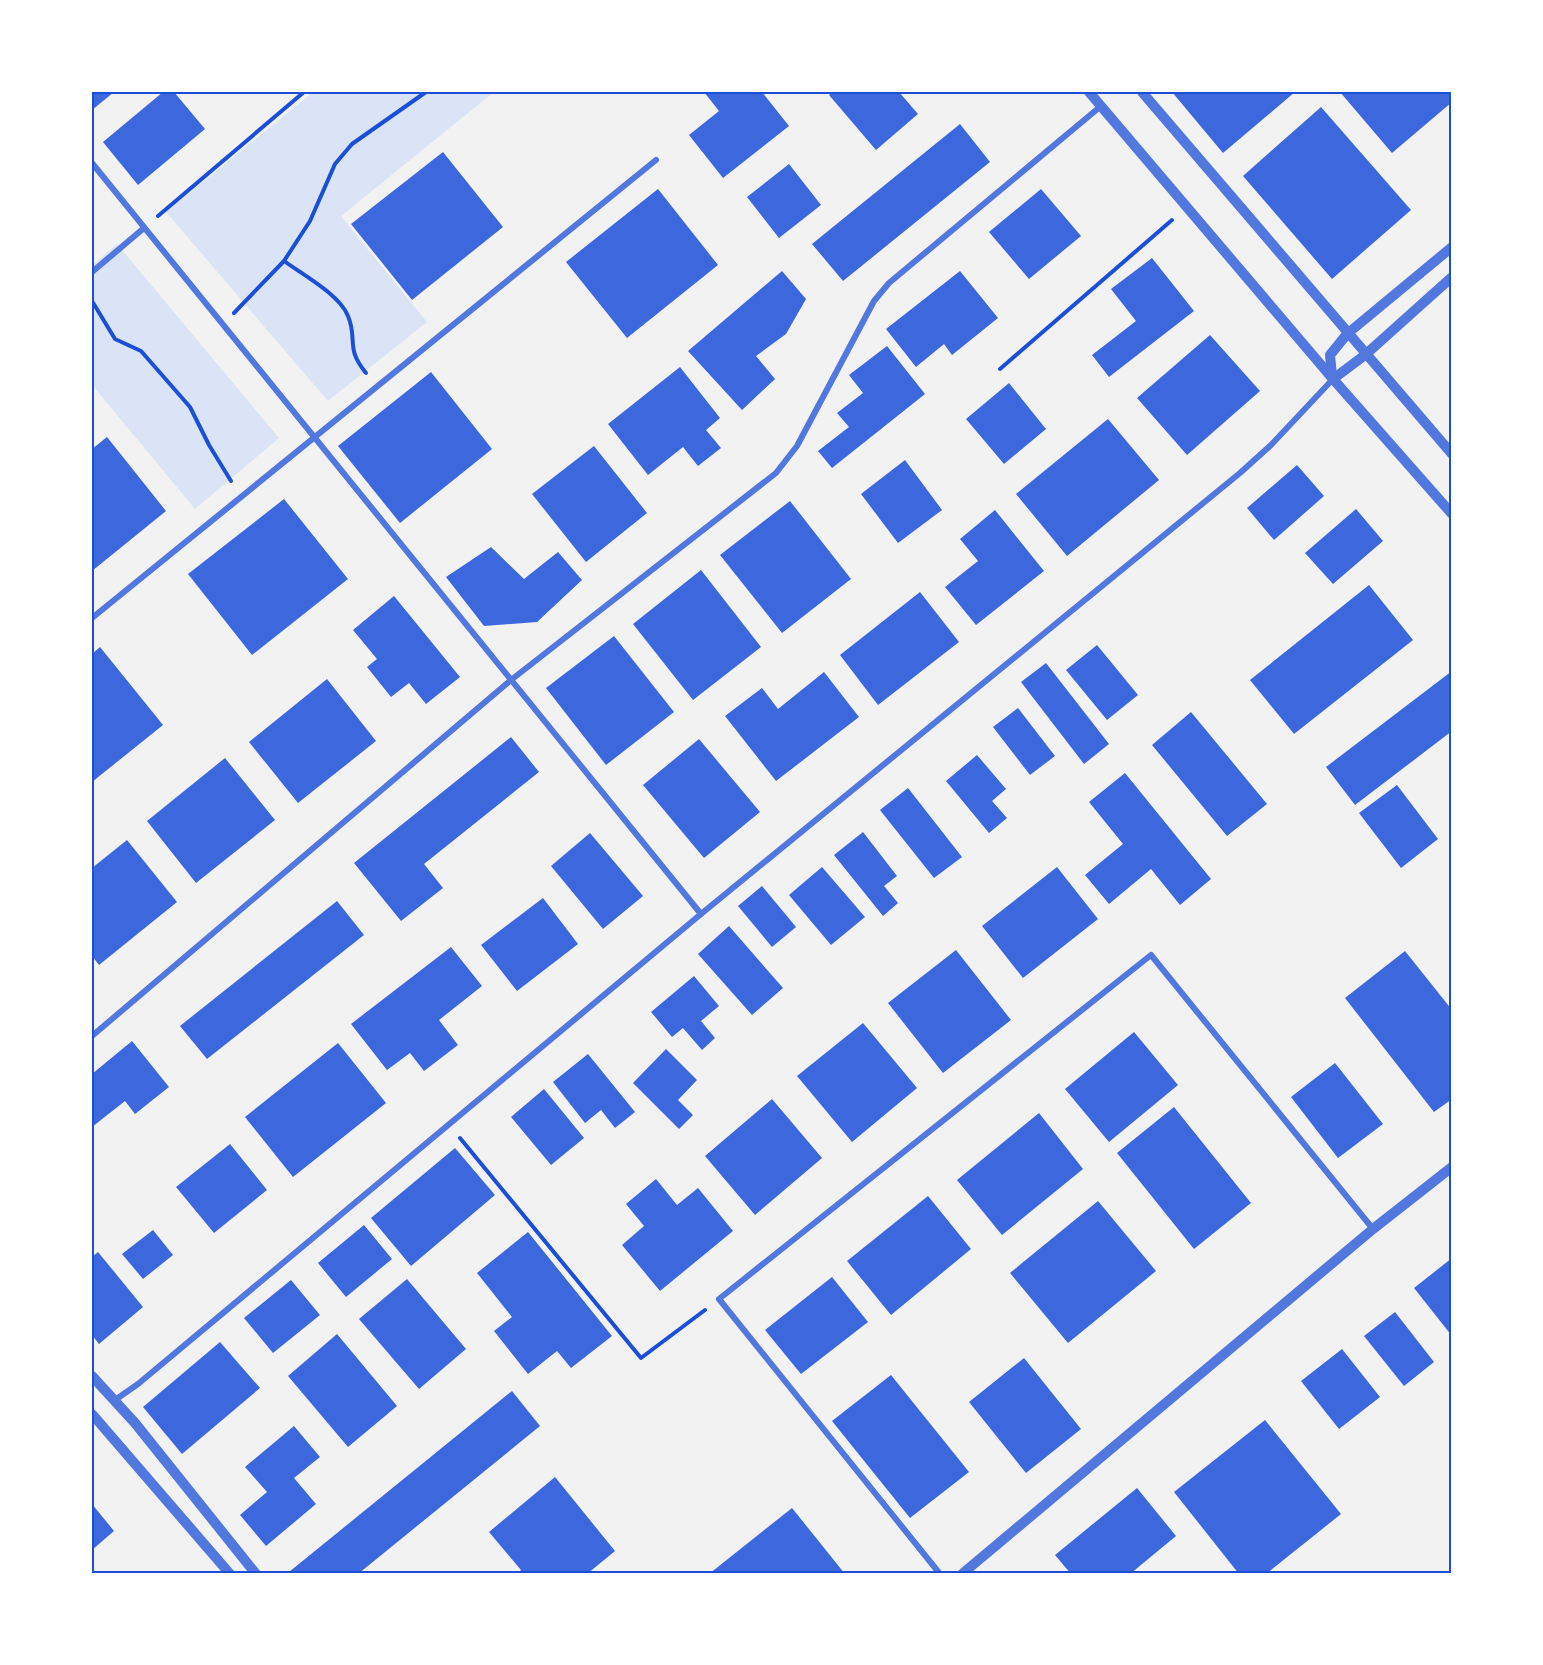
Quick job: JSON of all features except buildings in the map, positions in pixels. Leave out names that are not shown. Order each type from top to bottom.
[{"type":"street","points":[[1089,92],[1333,379],[1452,514]]},
{"type":"street","points":[[1142,92],[1452,454]]},
{"type":"street","points":[[92,1036],[511,680],[776,473],[797,446],[864,320],[889,283],[1101,106]]},
{"type":"street","points":[[92,618],[240,495],[656,160]]},
{"type":"street","points":[[92,164],[701,914]]},
{"type":"street","points":[[92,272],[144,228]]},
{"type":"street","points":[[1333,379],[1330,355],[1347,334],[1452,247]]},
{"type":"street","points":[[115,1400],[138,1384],[450,1126],[701,914],[1240,473],[1271,445],[1333,379],[1365,355],[1452,277]]},
{"type":"street","points":[[940,1574],[719,1299],[1150,955],[1373,1229]]},
{"type":"street","points":[[962,1574],[1373,1229],[1452,1167]]},
{"type":"street","points":[[92,1376],[115,1400],[256,1574]]},
{"type":"street","points":[[92,1414],[230,1574]]},
{"type":"path","points":[[144,228],[304,92]]},
{"type":"path","points":[[224,328],[238,306],[284,261],[310,221],[335,164],[352,144],[426,92]]},
{"type":"path","points":[[1000,369],[1186,208]]},
{"type":"path","points":[[284,261],[326,290],[348,315],[354,359],[377,385]]},
{"type":"path","points":[[92,301],[115,339],[141,351],[190,407],[209,445],[240,495]]},
{"type":"path","points":[[450,1126],[641,1358],[719,1299]]},
{"type":"shaded area","points":[[313,92],[494,92],[341,216],[427,322],[328,401],[166,212]]},
{"type":"shaded area","points":[[117,244],[279,438],[195,509],[92,385],[92,265]]}]
